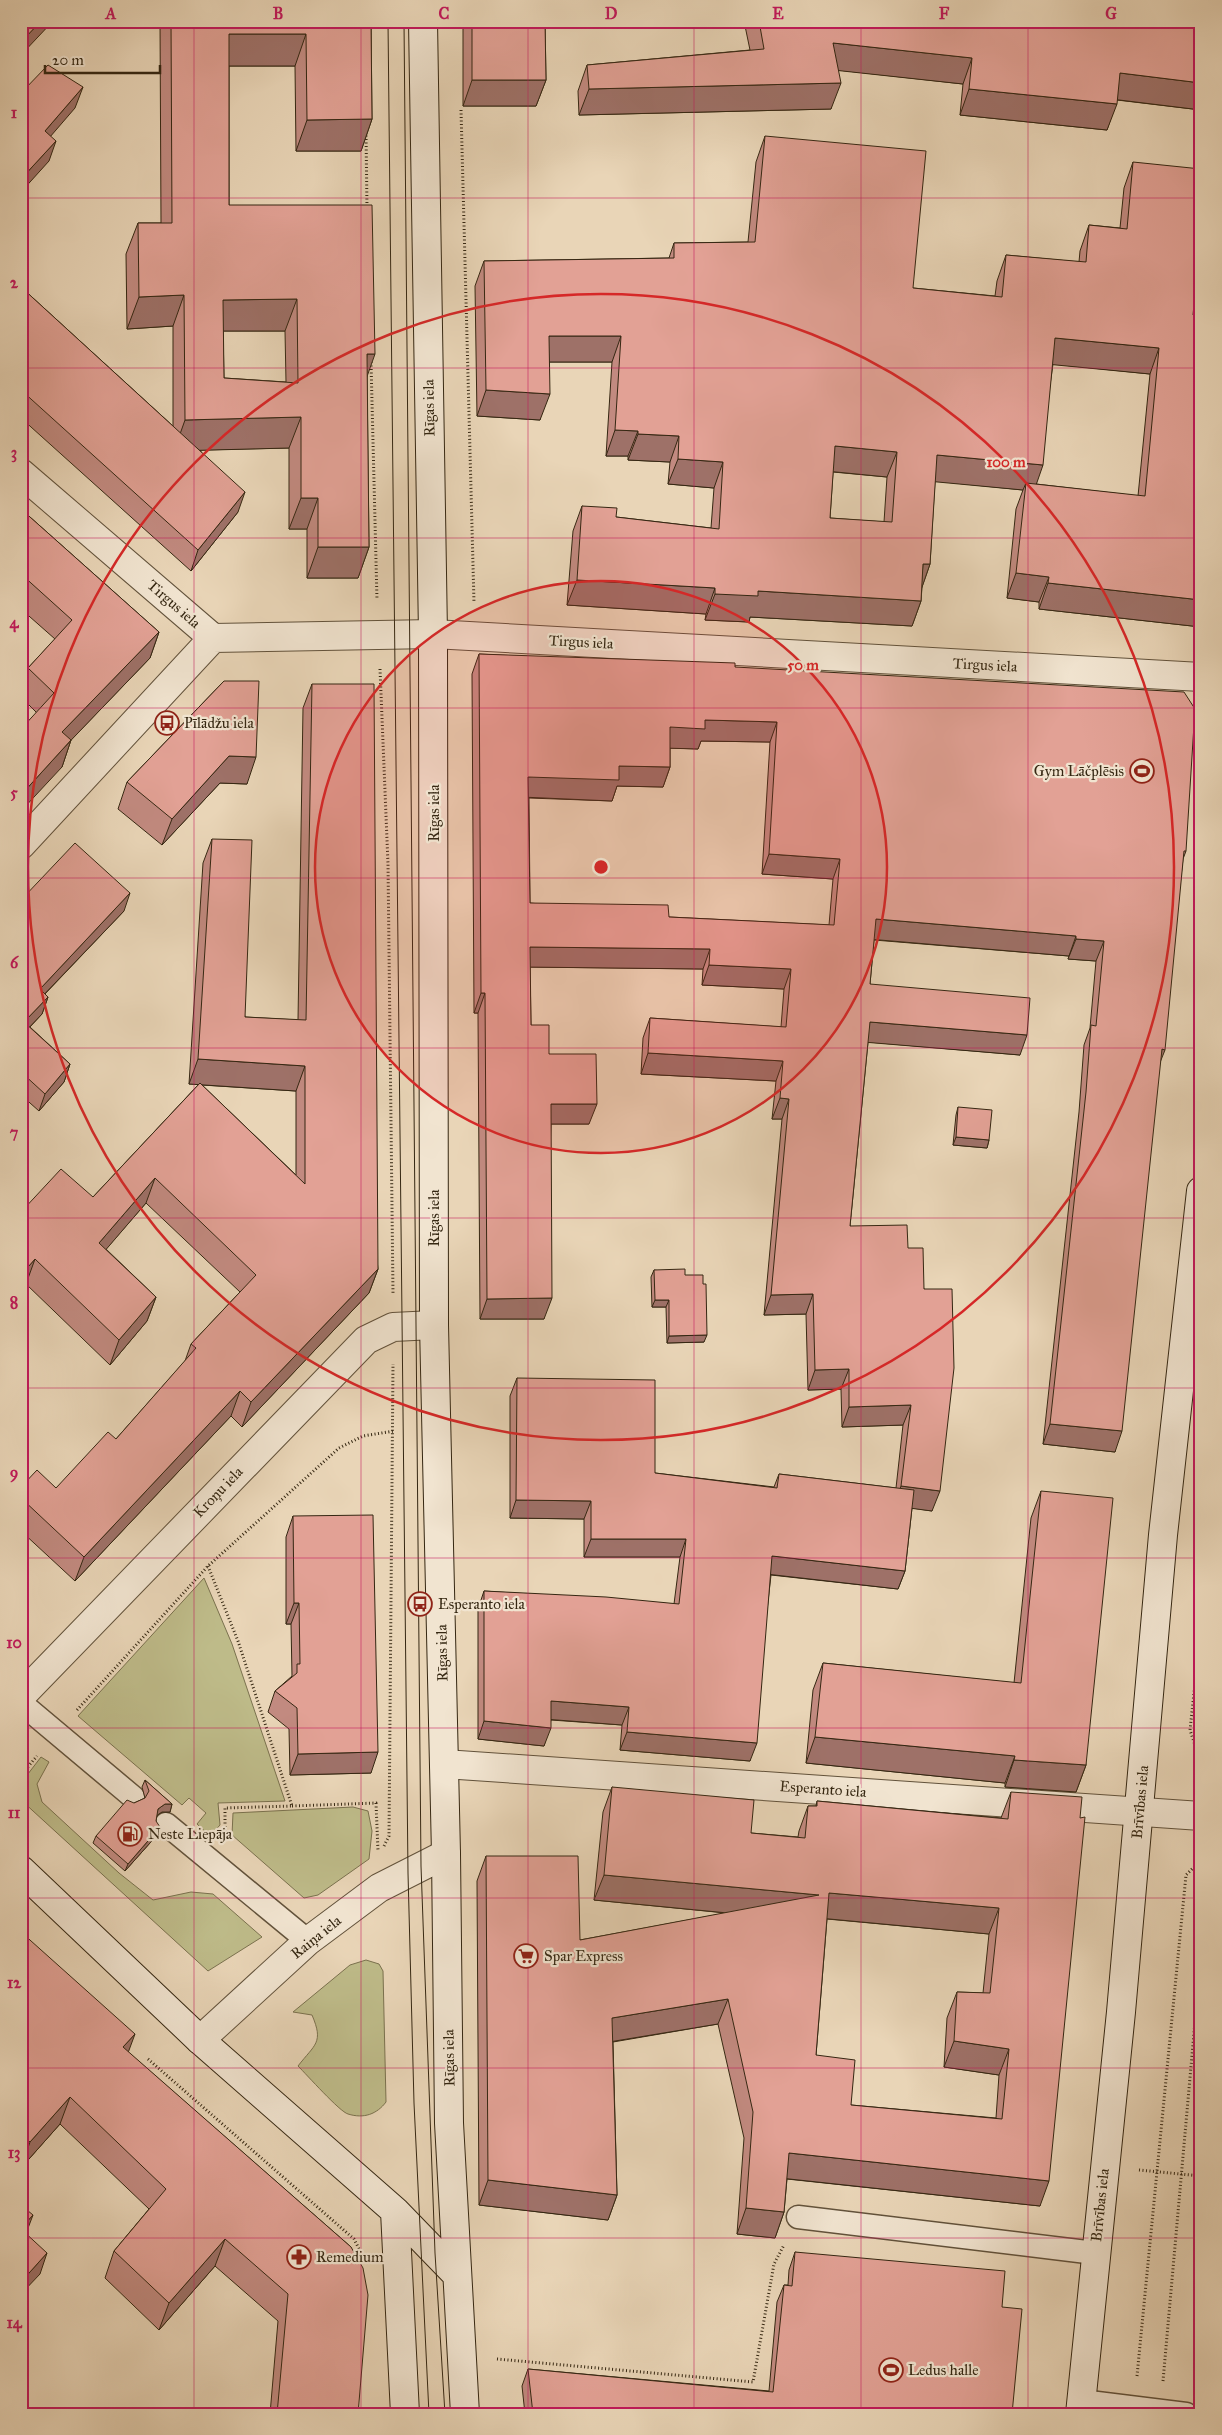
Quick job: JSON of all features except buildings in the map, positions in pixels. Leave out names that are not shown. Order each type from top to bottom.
[{"type":"street","name":"Rīgas iela","points":[[423,21],[433,634],[434,1325],[446,1854],[449,2122],[465,2414]]},
{"type":"street","name":"Tirgus iela","points":[[21,473],[213,638],[433,634],[1201,677]]},
{"type":"street","points":[[21,845],[213,638]]},
{"type":"street","name":"Brīvības iela","points":[[1080,2408],[1121,2012],[1163,1535],[1201,1191]]},
{"type":"street","name":"Kroņu iela","points":[[21,1696],[366,1340],[393,1327],[434,1325]]},
{"type":"street","name":"Esperanto iela","points":[[444,1764],[1140,1810],[1201,1816]]},
{"type":"street","name":"Raiņa iela","points":[[200,2040],[308,1941],[379,1888],[446,1854]]},
{"type":"street","points":[[21,1870],[200,2040],[395,2211],[457,2275]]},
{"type":"street","points":[[395,2211],[405,2414]]},
{"type":"lane","points":[[21,1704],[133,1797]]},
{"type":"lane","points":[[166,1824],[308,1941]]},
{"type":"lane","points":[[798,2217],[1095,2253]]},
{"type":"lane","points":[[1080,2408],[1134,2407],[1186,2414]]},
{"type":"path","points":[[461,100],[474,604]]},
{"type":"path","points":[[366,127],[368,213]]},
{"type":"path","points":[[209,1860],[225,1831],[225,1808],[376,1803],[378,1857],[389,1836],[394,1431],[388,864],[378,634],[371,359]]},
{"type":"path","points":[[21,1775],[56,1732],[208,1566],[339,1448],[363,1436],[394,1431]]},
{"type":"path","points":[[208,1566],[238,1641],[292,1806]]},
{"type":"path","points":[[1201,1628],[1190,1730],[1195,1745],[1201,1751]]},
{"type":"path","points":[[1134,2407],[1186,1876],[1201,1860]]},
{"type":"path","points":[[1161,2411],[1180,2175],[1201,1954]]},
{"type":"path","points":[[148,2059],[354,2239]]},
{"type":"path","points":[[1104,2167],[1201,2176]]},
{"type":"path","points":[[494,2358],[752,2382],[774,2264],[798,2217]]},
{"type":"shaded area","points":[[204,1578],[232,1644],[285,1801],[218,1803],[220,1825],[210,1836],[197,1824],[206,1813],[189,1798],[182,1805],[78,1716]]},
{"type":"shaded area","points":[[41,1757],[49,1762],[37,1784],[42,1802],[119,1873],[153,1900],[191,1892],[213,1894],[262,1937],[208,1971],[21,1800],[21,1783]]},
{"type":"shaded area","points":[[353,1807],[368,1811],[372,1831],[369,1859],[318,1895],[304,1898],[232,1835],[233,1813]]},
{"type":"shaded area","points":[[366,1960],[379,1964],[383,1971],[386,2102],[379,2110],[365,2116],[359,2116],[344,2112],[298,2066],[316,2043],[317,2032],[312,2015],[293,2012],[350,1965]]},
{"type":"tram line","points":[[388,21],[408,1873],[414,2103],[429,2414]]},
{"type":"tram line","points":[[404,21],[421,1866],[435,2253],[445,2414]]},
{"type":"place","name":"Pīlādžu iela","points":[[167,723]]},
{"type":"place","name":"Gym Lāčplēsis","points":[[1142,771]]},
{"type":"place","name":"Esperanto iela","points":[[420,1604]]},
{"type":"place","name":"Neste Liepāja","points":[[130,1834]]},
{"type":"place","name":"Spar Express","points":[[526,1956]]},
{"type":"place","name":"Remedium","points":[[299,2257]]},
{"type":"place","name":"Ledus halle","points":[[891,2370]]}]
